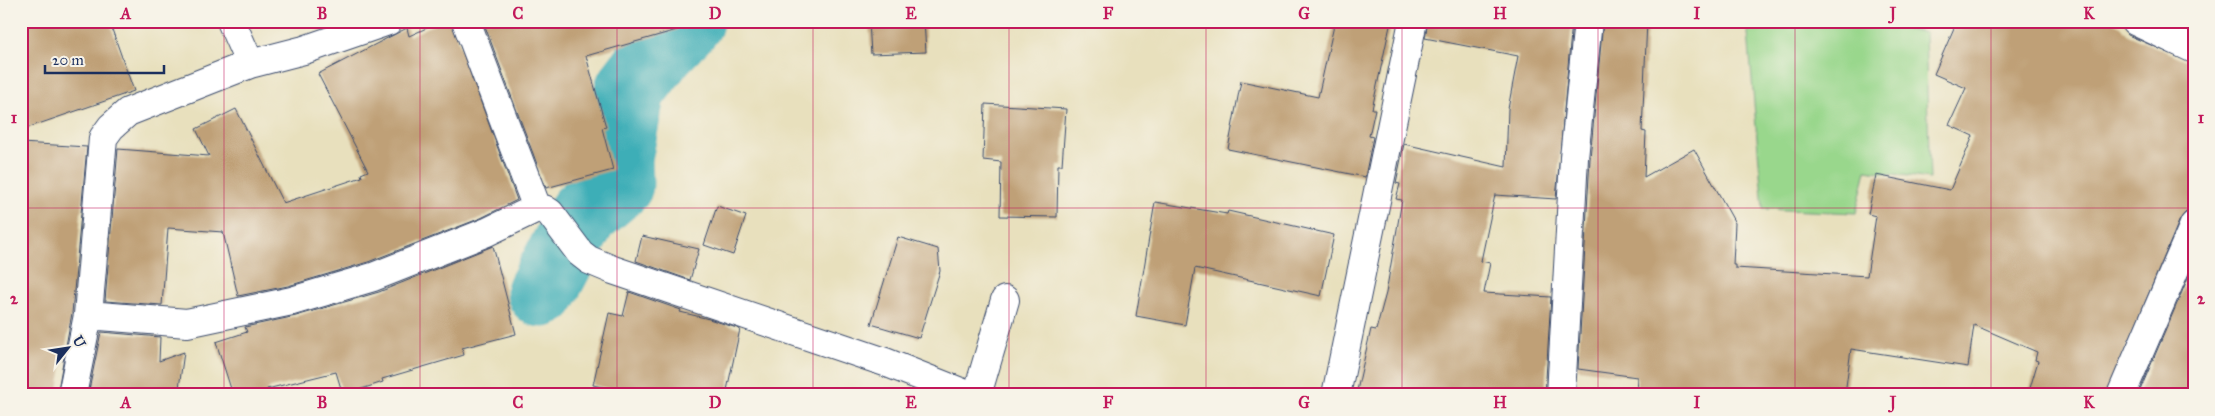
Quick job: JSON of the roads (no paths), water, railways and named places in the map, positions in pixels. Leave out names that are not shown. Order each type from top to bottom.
[{"type":"street","points":[[231,21],[250,64]]},
{"type":"street","points":[[72,395],[88,316],[103,138],[110,127],[128,112],[250,64],[304,50],[388,21]]},
{"type":"street","points":[[466,21],[544,211],[580,253],[589,260],[613,270],[885,362],[968,395]]},
{"type":"street","points":[[1336,395],[1413,21]]},
{"type":"street","points":[[1561,395],[1574,158],[1588,21]]},
{"type":"street","points":[[2135,21],[2194,49]]},
{"type":"street","points":[[88,316],[187,323],[292,301],[373,278],[544,211]]},
{"type":"street","points":[[2121,395],[2194,225]]},
{"type":"street","points":[[977,395],[1006,300]]},
{"type":"waterway","points":[[542,292],[583,214],[618,184],[617,158],[630,90],[661,49],[688,21]]}]
